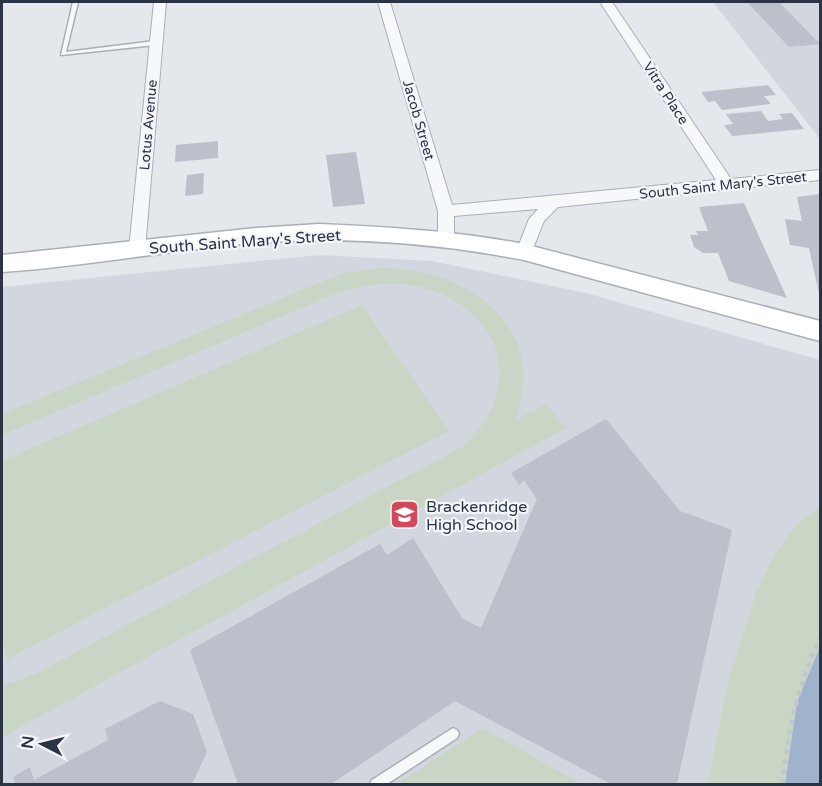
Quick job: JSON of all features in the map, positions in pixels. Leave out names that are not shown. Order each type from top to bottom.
[{"type":"main road","name":"South Saint Mary's Street","points":[[2,264],[319,232],[398,235],[524,252],[820,331]]},
{"type":"street","name":"Lotus Avenue","points":[[137,249],[160,2]]},
{"type":"street","name":"Jacob Street","points":[[384,2],[446,212],[446,240]]},
{"type":"street","name":"Vitra Place","points":[[606,2],[727,185]]},
{"type":"street","name":"South Saint Mary's Street","points":[[446,212],[820,175]]},
{"type":"street","points":[[524,252],[537,219],[553,202]]},
{"type":"lane","points":[[75,2],[63,54],[155,43]]},
{"type":"lane","points":[[376,784],[453,734]]},
{"type":"path","points":[[783,783],[790,717],[807,663],[820,638]]},
{"type":"shaded area","points":[[713,2],[820,2],[820,139]]},
{"type":"shaded area","name":"Brackenridge High School","points":[[319,255],[432,261],[586,293],[820,360],[820,506],[797,524],[774,554],[755,595],[727,684],[707,784],[2,784],[2,287]]},
{"type":"green space","points":[[382,268],[414,271],[444,279],[471,292],[494,309],[511,331],[521,357],[523,387],[515,420],[546,404],[566,428],[2,737],[2,687],[39,672],[462,447],[483,424],[495,400],[500,375],[496,352],[486,330],[469,311],[446,296],[417,286],[386,284],[365,286],[335,294],[2,435],[2,414],[344,273]]},
{"type":"green space","points":[[362,305],[449,431],[7,659],[2,635],[2,461]]},
{"type":"green space","points":[[820,506],[820,784],[707,784],[727,684],[755,595],[774,554],[797,524]]},
{"type":"green space","points":[[483,728],[581,784],[398,784]]},
{"type":"water","points":[[820,647],[820,784],[785,784],[797,702]]},
{"type":"building","points":[[747,2],[779,2],[820,44],[789,47]]},
{"type":"building","points":[[768,85],[776,95],[764,96],[771,104],[722,110],[715,101],[708,102],[701,92]]},
{"type":"building","points":[[761,111],[768,121],[783,119],[779,114],[792,113],[804,129],[732,136],[724,125],[733,124],[726,114]]},
{"type":"building","points":[[218,141],[218,158],[175,162],[176,145]]},
{"type":"building","points":[[356,152],[365,204],[333,207],[326,155]]},
{"type":"building","points":[[204,173],[203,194],[185,196],[187,175]]},
{"type":"building","points":[[820,194],[820,298],[809,248],[790,245],[785,219],[802,221],[797,197]]},
{"type":"building","points":[[744,203],[787,298],[729,281],[718,253],[703,253],[694,247],[690,235],[698,235],[696,231],[708,231],[699,207]]},
{"type":"building","points":[[606,419],[680,511],[732,530],[677,784],[611,784],[455,701],[331,784],[238,784],[190,650],[380,544],[387,555],[413,538],[462,618],[481,628],[537,499],[524,480],[519,485],[511,473]]},
{"type":"building","points":[[160,701],[193,714],[207,752],[192,784],[15,784],[13,777],[30,767],[34,780],[108,740],[105,729]]},
{"type":"place","name":"Brackenridge High School","points":[[405,515]]}]
